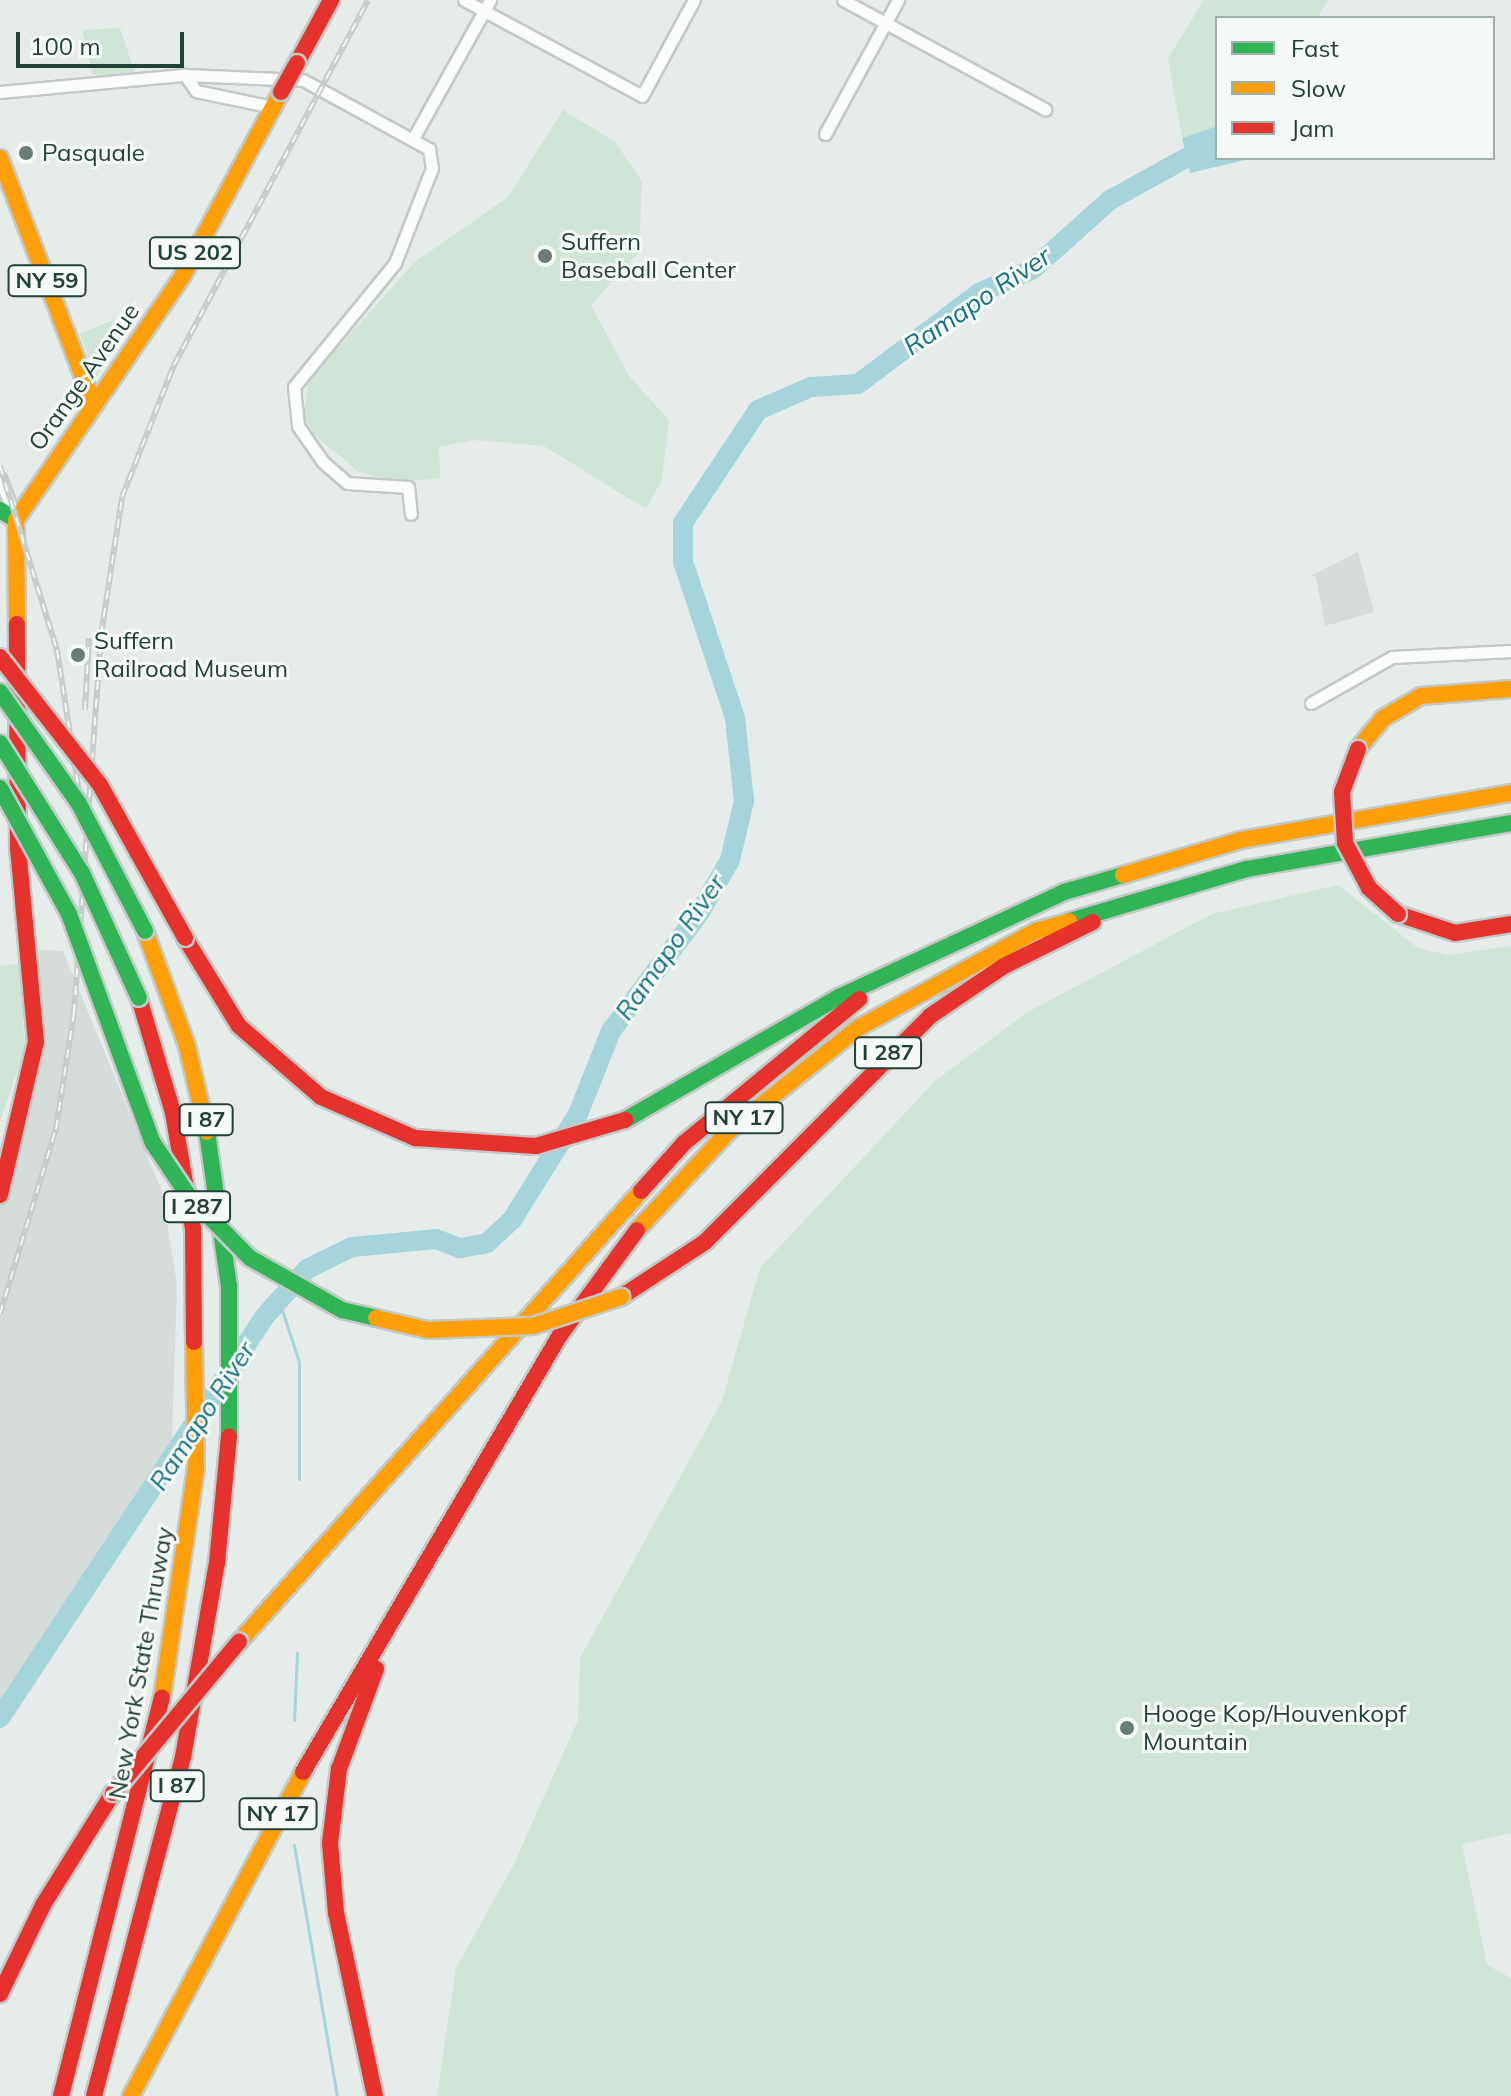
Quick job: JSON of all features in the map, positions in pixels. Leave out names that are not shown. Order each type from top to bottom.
[{"type":"main road","name":"Orange Avenue","points":[[16,520],[183,275],[331,0]]},
{"type":"main road","name":"NY 59","points":[[0,158],[94,405]]},
{"type":"main road","points":[[0,510],[16,520],[18,849],[36,1042],[0,1195]]},
{"type":"main road","points":[[0,657],[88,766],[185,938],[239,1026],[287,1073],[357,1117],[454,1146],[557,1142],[635,1117],[900,968],[1064,892],[1150,863],[1511,793]]},
{"type":"main road","points":[[1511,689],[1421,696],[1382,719],[1358,749],[1342,792],[1345,843],[1363,881],[1398,914],[1455,933],[1511,924]]},
{"type":"main road","name":"I 87","points":[[0,692],[79,804],[145,931],[203,1106],[230,1317],[227,1470],[175,1797],[94,2096]]},
{"type":"main road","name":"New York State Thruway","points":[[0,743],[82,873],[139,998],[185,1171],[199,1325],[190,1529],[136,1829],[61,2096]]},
{"type":"main road","name":"I 287","points":[[0,788],[69,914],[153,1143],[188,1195],[250,1258],[342,1310],[428,1330],[533,1326],[621,1297],[705,1242],[883,1058],[954,998],[1052,941],[1203,879],[1511,823]]},
{"type":"main road","name":"NY 17","points":[[131,2096],[235,1891],[439,1540],[611,1261],[672,1188],[760,1104],[858,1028],[964,965],[1073,916],[1203,879]]},
{"type":"main road","name":"NY 17","points":[[0,1994],[43,1905],[113,1793],[239,1642],[684,1143],[777,1059],[900,968]]},
{"type":"main road","points":[[375,2096],[336,1913],[331,1820],[357,1713],[439,1540]]},
{"type":"street","points":[[464,0],[487,5],[642,96],[694,0]]},
{"type":"street","points":[[843,0],[1045,109]]},
{"type":"street","points":[[825,134],[898,0]]},
{"type":"street","points":[[415,135],[487,5]]},
{"type":"street","points":[[185,75],[196,91],[277,100]]},
{"type":"street","points":[[0,92],[185,75],[303,80],[415,135],[429,149],[432,168],[395,263],[294,387],[293,410],[323,462],[347,483],[408,487],[411,514]]},
{"type":"street","points":[[0,478],[16,520]]},
{"type":"street","points":[[1311,703],[1392,657],[1511,651]]},
{"type":"shaded area","points":[[1358,552],[1374,612],[1325,626],[1316,577],[1310,576]]},
{"type":"shaded area","points":[[31,950],[63,951],[162,1192],[177,1285],[171,1467],[0,1718],[0,1195],[32,1072]]},
{"type":"green space","points":[[1204,0],[1328,0],[1318,16],[1215,16],[1215,127],[1182,138],[1168,58]]},
{"type":"green space","points":[[120,28],[135,73],[93,75],[82,30]]},
{"type":"green space","points":[[563,110],[615,142],[642,181],[639,252],[591,305],[629,376],[669,420],[662,480],[646,509],[544,446],[474,440],[439,447],[440,478],[398,482],[359,472],[313,434],[304,416],[308,381],[415,262],[508,197]]},
{"type":"green space","points":[[116,319],[124,331],[96,378],[80,334]]},
{"type":"green space","points":[[1338,885],[1418,948],[1448,955],[1511,946],[1511,1833],[1462,1844],[1487,1965],[1511,1978],[1511,2096],[437,2096],[456,1968],[513,1866],[578,1720],[580,1658],[722,1401],[760,1268],[935,1081],[1026,1013],[1212,914]]},
{"type":"green space","points":[[19,964],[25,1048],[0,1122],[0,966]]},
{"type":"water","points":[[1215,127],[1215,160],[1245,160],[1190,173],[1182,138]]},
{"type":"waterway","name":"Ramapo River","points":[[0,1718],[265,1316],[307,1269],[352,1247],[436,1239],[460,1248],[487,1243],[512,1220],[578,1114],[611,1031],[700,912],[730,860],[744,801],[735,718],[683,562],[683,523],[758,410],[811,387],[858,384],[979,293],[1033,269],[1110,200],[1215,142]]},
{"type":"waterway","points":[[279,1301],[299,1362],[299,1479]]},
{"type":"waterway","points":[[294,1720],[297,1653]]},
{"type":"waterway","points":[[294,1845],[337,2096]]},
{"type":"railway","points":[[0,1314],[56,1129],[74,1013],[101,635],[122,497],[174,365],[368,0]]},
{"type":"railway","points":[[0,466],[57,650],[82,811]]},
{"type":"railway","points":[[85,710],[89,638]]},
{"type":"traffic: fast","points":[[0,510],[16,520]]},
{"type":"traffic: fast","points":[[0,692],[79,804],[145,931]]},
{"type":"traffic: fast","points":[[0,743],[82,873],[139,998]]},
{"type":"traffic: fast","points":[[0,788],[69,914],[153,1143],[188,1195],[250,1258],[342,1310],[376,1318]]},
{"type":"traffic: fast","points":[[1070,921],[1247,869],[1511,823]]},
{"type":"traffic: fast","points":[[625,1120],[839,997],[1064,892],[1123,875]]},
{"type":"traffic: fast","points":[[207,1132],[229,1286],[229,1437]]},
{"type":"traffic: slow","points":[[17,624],[16,520],[183,275],[281,92]]},
{"type":"traffic: slow","points":[[0,158],[94,405]]},
{"type":"traffic: slow","points":[[1358,749],[1382,719],[1421,696],[1511,689]]},
{"type":"traffic: slow","points":[[1123,875],[1241,840],[1511,793]]},
{"type":"traffic: slow","points":[[637,1230],[729,1131],[858,1028],[1036,931],[1070,921]]},
{"type":"traffic: slow","points":[[145,931],[187,1046],[207,1132]]},
{"type":"traffic: slow","points":[[239,1642],[641,1191]]},
{"type":"traffic: slow","points":[[376,1318],[428,1330],[533,1326],[621,1297]]},
{"type":"traffic: slow","points":[[162,1698],[196,1468],[194,1342]]},
{"type":"traffic: slow","points":[[131,2096],[303,1772]]},
{"type":"traffic: jam","points":[[297,63],[331,0]]},
{"type":"traffic: jam","points":[[281,92],[297,63]]},
{"type":"traffic: jam","points":[[0,1195],[36,1042],[18,849],[17,624]]},
{"type":"traffic: jam","points":[[0,657],[100,785],[185,938]]},
{"type":"traffic: jam","points":[[1358,749],[1342,792],[1345,843],[1369,888],[1398,914]]},
{"type":"traffic: jam","points":[[1398,914],[1455,933],[1511,924]]},
{"type":"traffic: jam","points":[[621,1297],[705,1242],[930,1016],[1004,966],[1093,922]]},
{"type":"traffic: jam","points":[[185,938],[239,1026],[321,1097],[415,1138],[536,1146],[625,1120]]},
{"type":"traffic: jam","points":[[139,998],[173,1113],[193,1229],[194,1342]]},
{"type":"traffic: jam","points":[[641,1191],[684,1143],[859,999]]},
{"type":"traffic: jam","points":[[303,1772],[560,1335],[637,1230]]},
{"type":"traffic: jam","points":[[94,2096],[183,1757],[217,1563],[229,1437]]},
{"type":"traffic: jam","points":[[113,1793],[239,1642]]},
{"type":"traffic: jam","points":[[375,2096],[336,1913],[330,1843],[339,1769],[376,1669]]},
{"type":"traffic: jam","points":[[61,2096],[162,1698]]},
{"type":"traffic: jam","points":[[0,1994],[43,1905],[113,1793]]},
{"type":"place","name":"Pasquale","points":[[26,153]]},
{"type":"place","name":"Suffern Baseball Center","points":[[545,256]]},
{"type":"place","name":"Suffern Railroad Museum","points":[[78,655]]},
{"type":"place","name":"Hooge Kop/Houvenkopf Mountain","points":[[1127,1728]]}]
